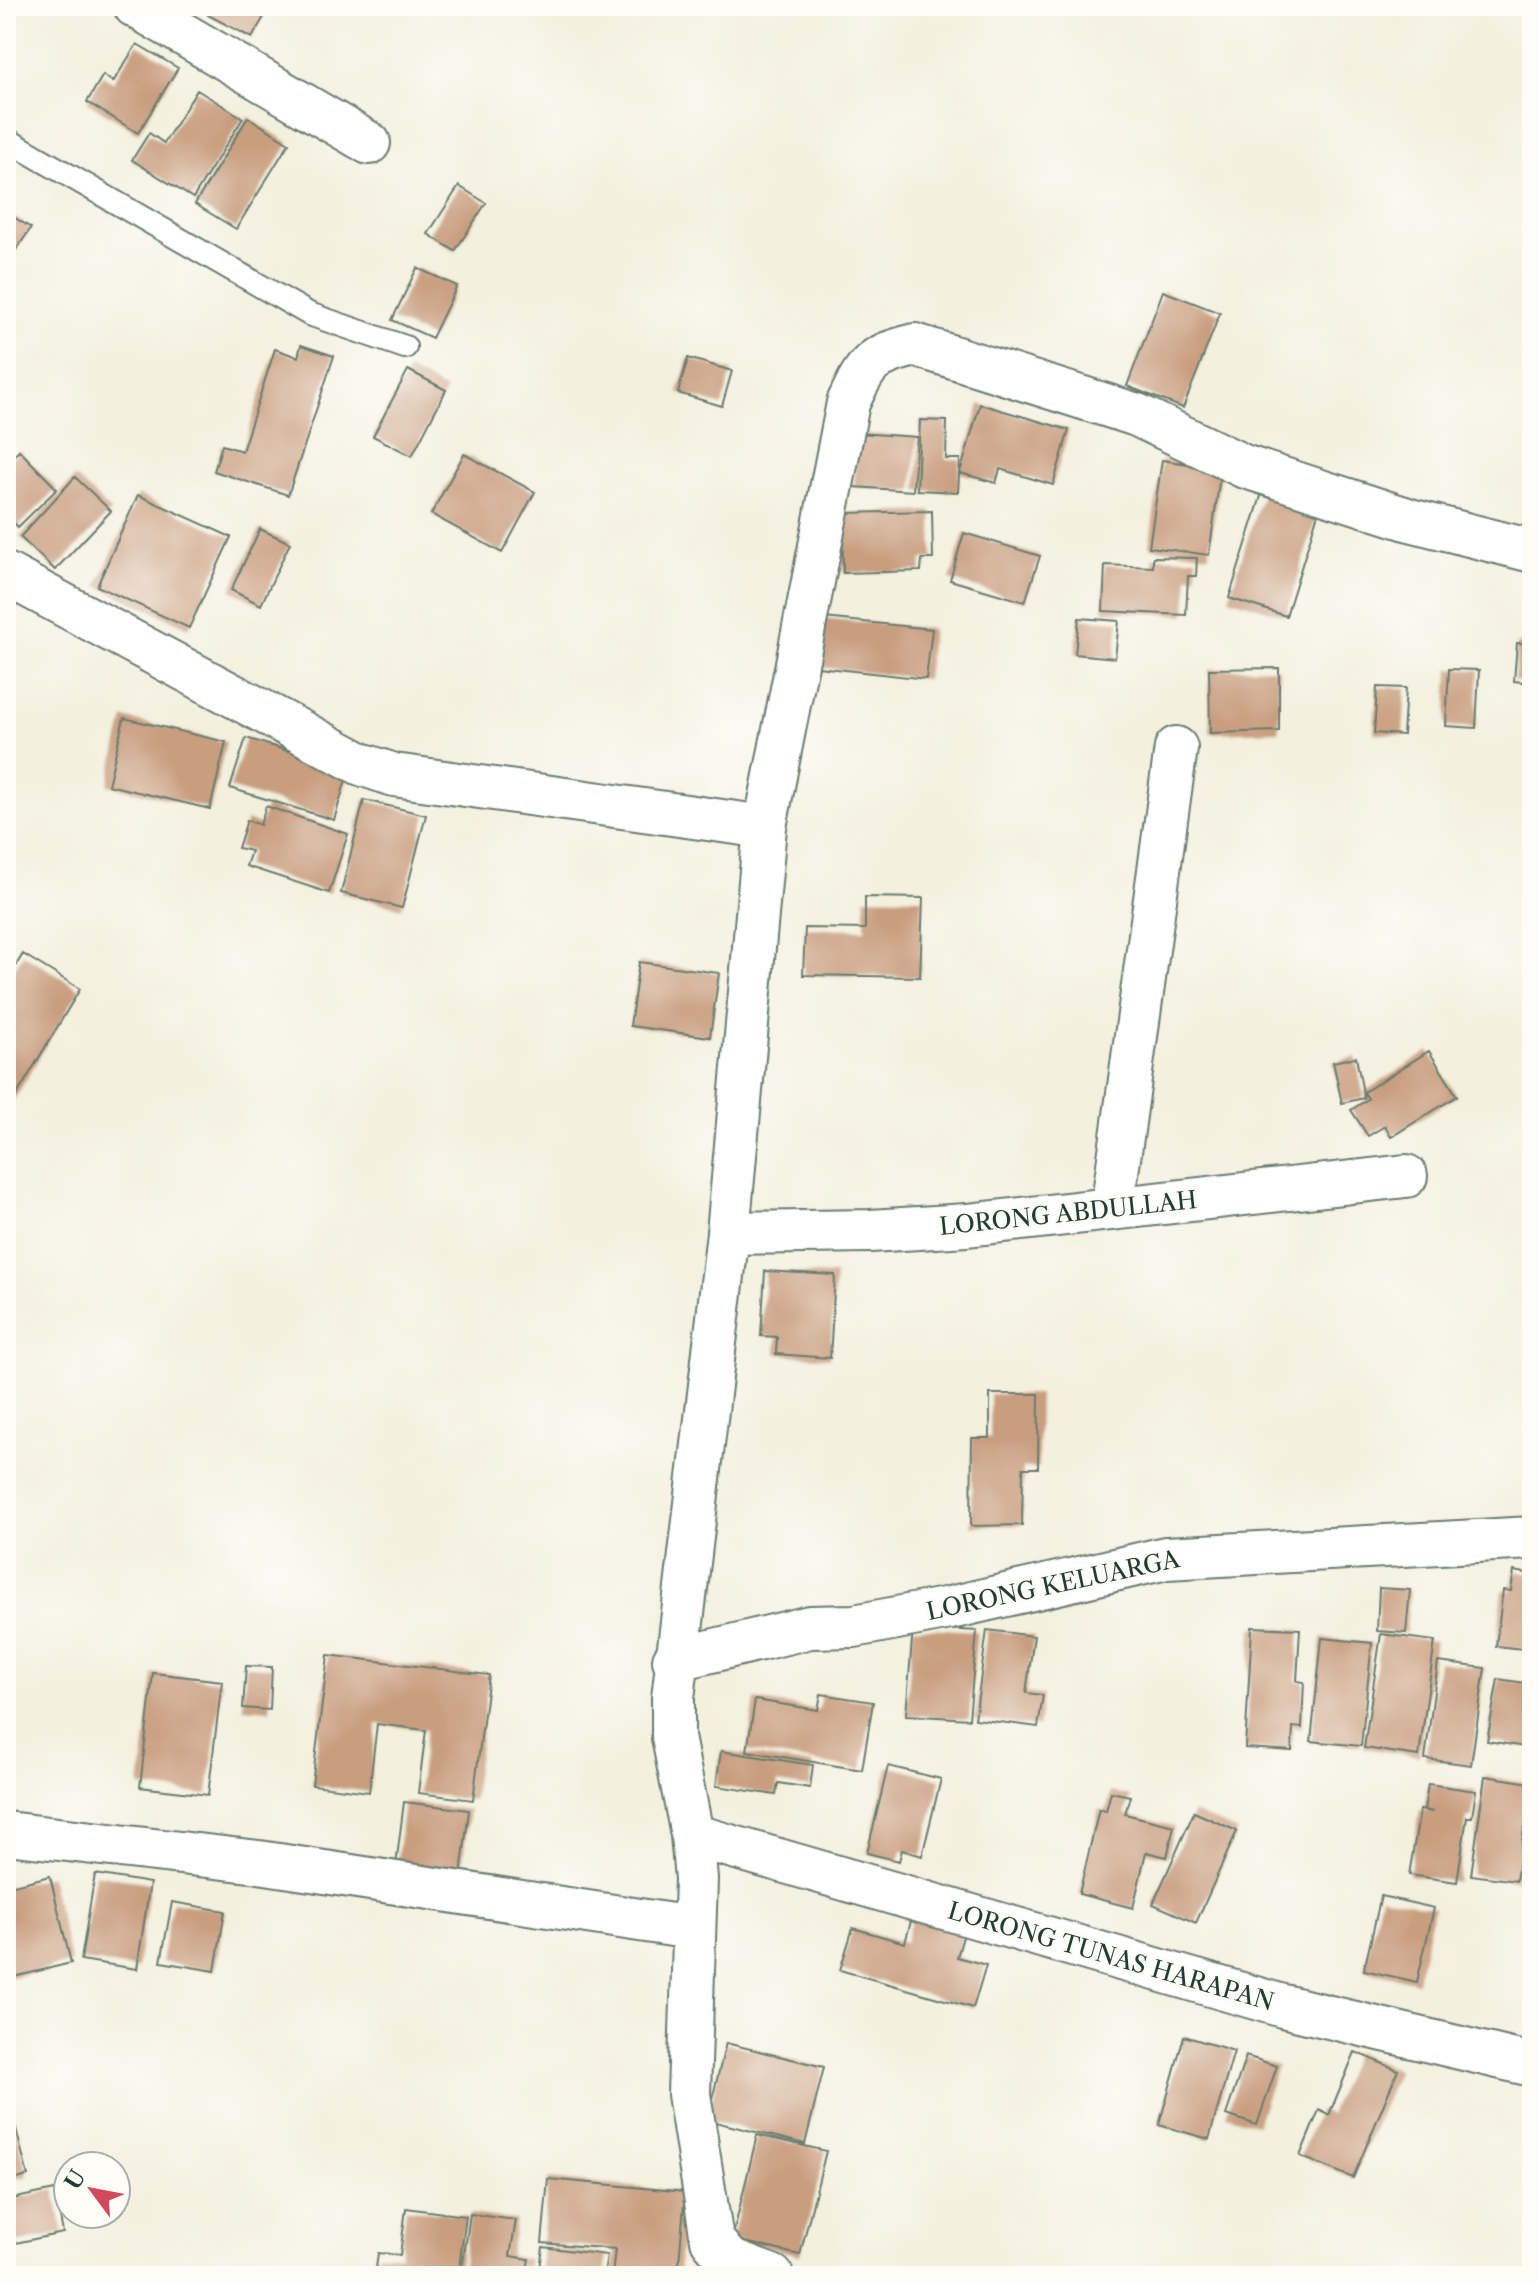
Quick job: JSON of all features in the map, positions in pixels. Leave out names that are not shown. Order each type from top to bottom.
[{"type":"street","points":[[162,13],[369,143]]},
{"type":"street","points":[[772,2276],[729,2260],[712,2240],[689,2094],[692,1928],[696,1879],[692,1835],[673,1737],[674,1660],[728,1233],[765,827],[848,403],[869,363],[881,354],[915,345],[1137,415],[1243,466],[1410,520],[1532,551]]},
{"type":"street","points":[[6,574],[361,764],[394,775],[765,827]]},
{"type":"street","points":[[1112,1209],[1176,748]]},
{"type":"street","name":"LORONG ABDULLAH","points":[[728,1233],[884,1230],[1112,1209],[1406,1176]]},
{"type":"street","name":"LORONG KELUARGA","points":[[674,1660],[810,1627],[854,1626],[950,1608],[1166,1558],[1532,1538]]},
{"type":"street","points":[[6,1833],[259,1862],[692,1928]]},
{"type":"street","name":"LORONG TUNAS HARAPAN","points":[[692,1835],[1283,2006],[1532,2065]]},
{"type":"lane","points":[[6,139],[309,314],[405,347]]},
{"type":"building","points":[[213,6],[270,6],[252,38],[208,15]]},
{"type":"building","points":[[137,44],[178,68],[138,133],[87,102],[103,75],[113,82]]},
{"type":"building","points":[[197,90],[243,118],[193,198],[132,160],[149,133],[164,143]]},
{"type":"building","points":[[248,117],[289,143],[236,229],[195,204]]},
{"type":"building","points":[[459,186],[486,203],[455,251],[428,234]]},
{"type":"building","points":[[6,212],[31,228],[16,250],[6,244]]},
{"type":"building","points":[[417,268],[457,286],[432,338],[392,320]]},
{"type":"building","points":[[1163,291],[1220,313],[1183,408],[1127,386]]},
{"type":"building","points":[[301,345],[334,356],[288,495],[214,471],[222,445],[242,451],[275,349],[298,357]]},
{"type":"building","points":[[688,358],[732,371],[722,406],[678,393]]},
{"type":"building","points":[[408,370],[446,390],[412,456],[373,436]]},
{"type":"building","points":[[980,404],[1069,430],[1053,485],[1000,469],[996,483],[960,473]]},
{"type":"building","points":[[920,420],[947,421],[946,459],[960,459],[958,492],[917,490]]},
{"type":"building","points":[[857,433],[917,437],[913,491],[854,487]]},
{"type":"building","points":[[19,450],[57,489],[18,527],[6,515],[6,463]]},
{"type":"building","points":[[464,454],[535,492],[502,553],[431,514]]},
{"type":"building","points":[[1162,460],[1221,469],[1209,555],[1149,547]]},
{"type":"building","points":[[75,477],[111,511],[55,570],[20,537]]},
{"type":"building","points":[[1262,493],[1319,510],[1286,616],[1229,598]]},
{"type":"building","points":[[138,495],[231,537],[189,628],[97,586]]},
{"type":"building","points":[[932,511],[933,559],[922,559],[921,571],[843,573],[842,513]]},
{"type":"building","points":[[260,529],[290,543],[261,605],[231,590]]},
{"type":"building","points":[[964,533],[1040,556],[1025,602],[950,580]]},
{"type":"building","points":[[1153,557],[1197,558],[1196,576],[1188,576],[1186,615],[1103,611],[1105,565],[1153,567]]},
{"type":"building","points":[[814,617],[932,629],[926,679],[809,666]]},
{"type":"building","points":[[1079,618],[1119,621],[1115,658],[1075,654]]},
{"type":"building","points":[[1517,643],[1532,644],[1532,683],[1514,681]]},
{"type":"building","points":[[1279,668],[1279,731],[1210,733],[1209,669]]},
{"type":"building","points":[[1449,669],[1479,670],[1476,728],[1446,726]]},
{"type":"building","points":[[1377,687],[1406,688],[1403,735],[1374,733]]},
{"type":"building","points":[[124,718],[226,742],[210,809],[108,785]]},
{"type":"building","points":[[246,738],[349,770],[334,820],[230,788]]},
{"type":"building","points":[[364,800],[426,815],[402,908],[341,893]]},
{"type":"building","points":[[266,806],[348,834],[329,893],[246,866],[251,851],[238,848],[247,820],[260,825]]},
{"type":"building","points":[[865,897],[923,898],[920,977],[803,975],[805,928],[865,929]]},
{"type":"building","points":[[23,954],[80,989],[12,1103],[6,1099],[6,982]]},
{"type":"building","points":[[639,962],[719,973],[710,1037],[630,1026]]},
{"type":"building","points":[[1429,1051],[1457,1096],[1391,1137],[1385,1126],[1368,1136],[1351,1110],[1368,1099],[1364,1092]]},
{"type":"building","points":[[1356,1057],[1364,1098],[1342,1103],[1333,1062]]},
{"type":"building","points":[[765,1271],[835,1275],[830,1358],[776,1354],[777,1337],[761,1336]]},
{"type":"building","points":[[990,1394],[1039,1394],[1038,1468],[1023,1468],[1022,1525],[971,1526],[972,1438],[990,1438]]},
{"type":"building","points":[[1514,1571],[1532,1574],[1532,1650],[1496,1646],[1503,1590],[1511,1591]]},
{"type":"building","points":[[1379,1588],[1410,1590],[1406,1633],[1377,1631]]},
{"type":"building","points":[[913,1627],[977,1631],[969,1719],[906,1715]]},
{"type":"building","points":[[1252,1627],[1300,1629],[1297,1681],[1304,1682],[1302,1728],[1293,1727],[1292,1751],[1245,1748]]},
{"type":"building","points":[[987,1630],[1034,1636],[1026,1693],[1043,1695],[1038,1727],[975,1719]]},
{"type":"building","points":[[1381,1634],[1435,1641],[1419,1756],[1364,1748]]},
{"type":"building","points":[[1322,1638],[1372,1643],[1361,1746],[1311,1741]]},
{"type":"building","points":[[328,1655],[489,1675],[473,1800],[418,1793],[426,1730],[377,1724],[369,1792],[312,1785]]},
{"type":"building","points":[[1438,1662],[1485,1668],[1471,1765],[1425,1759]]},
{"type":"building","points":[[246,1666],[272,1667],[270,1710],[243,1708]]},
{"type":"building","points":[[153,1673],[222,1681],[208,1795],[140,1787]]},
{"type":"building","points":[[1498,1679],[1532,1684],[1532,1748],[1487,1741]]},
{"type":"building","points":[[821,1694],[873,1702],[862,1770],[747,1751],[755,1700],[818,1710]]},
{"type":"building","points":[[721,1751],[813,1765],[810,1788],[778,1783],[776,1795],[716,1786]]},
{"type":"building","points":[[888,1766],[941,1779],[922,1856],[902,1850],[899,1861],[867,1853]]},
{"type":"building","points":[[1485,1776],[1531,1783],[1527,1803],[1532,1804],[1532,1830],[1524,1829],[1516,1881],[1471,1875]]},
{"type":"building","points":[[1428,1784],[1476,1791],[1472,1817],[1467,1817],[1457,1882],[1409,1875],[1420,1810],[1433,1812],[1424,1810]]},
{"type":"building","points":[[1111,1792],[1130,1796],[1125,1814],[1174,1826],[1167,1857],[1146,1852],[1133,1908],[1079,1894],[1099,1809],[1106,1811]]},
{"type":"building","points":[[404,1802],[469,1810],[461,1875],[396,1866]]},
{"type":"building","points":[[1194,1812],[1237,1831],[1196,1923],[1153,1904]]},
{"type":"building","points":[[95,1874],[150,1883],[137,1969],[81,1960]]},
{"type":"building","points":[[50,1876],[71,1963],[6,1979],[6,1887]]},
{"type":"building","points":[[1381,1896],[1434,1908],[1417,1982],[1364,1970]]},
{"type":"building","points":[[172,1902],[225,1911],[215,1971],[161,1962]]},
{"type":"building","points":[[913,1914],[965,1930],[957,1957],[986,1965],[973,2008],[840,1970],[853,1928],[905,1943]]},
{"type":"building","points":[[1184,2036],[1234,2051],[1209,2139],[1159,2125]]},
{"type":"building","points":[[726,2043],[824,2067],[805,2144],[707,2120]]},
{"type":"building","points":[[1355,2052],[1398,2070],[1353,2178],[1300,2156],[1319,2110],[1329,2115]]},
{"type":"building","points":[[1246,2056],[1277,2066],[1257,2125],[1226,2115]]},
{"type":"building","points":[[6,2094],[28,2176],[6,2182]]},
{"type":"building","points":[[757,2135],[826,2151],[800,2255],[732,2239]]},
{"type":"building","points":[[548,2179],[685,2192],[678,2276],[612,2276],[615,2249],[542,2243]]},
{"type":"building","points":[[52,2191],[52,2230],[62,2230],[63,2233],[6,2245],[6,2200]]},
{"type":"building","points":[[406,2208],[466,2216],[458,2276],[375,2276],[378,2253],[400,2255]]},
{"type":"building","points":[[470,2214],[516,2220],[510,2256],[529,2259],[526,2276],[461,2276]]},
{"type":"building","points":[[543,2247],[607,2255],[604,2276],[539,2276]]}]
